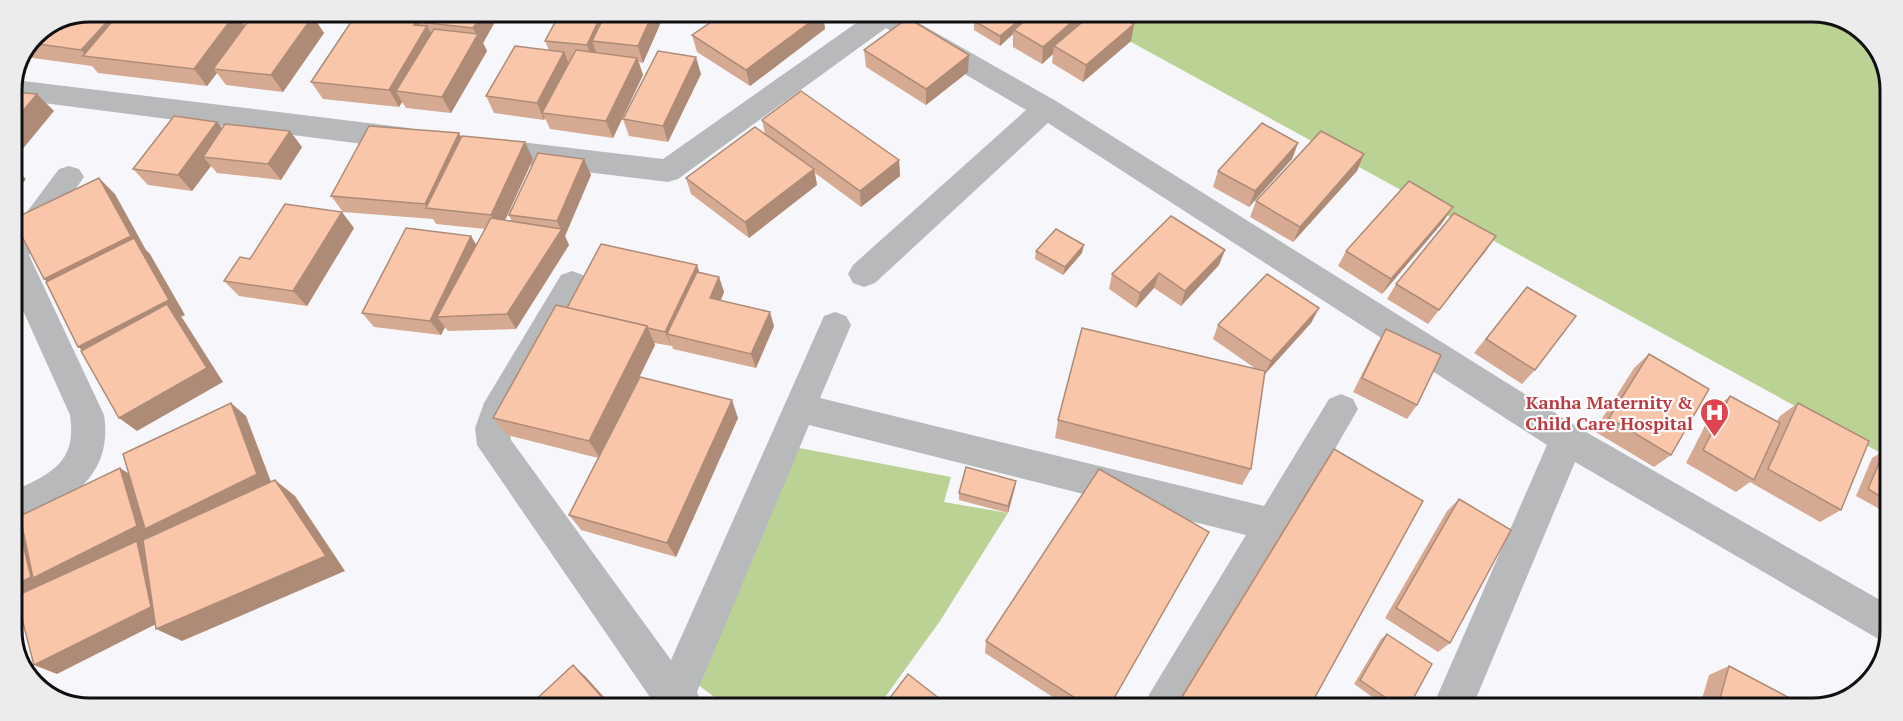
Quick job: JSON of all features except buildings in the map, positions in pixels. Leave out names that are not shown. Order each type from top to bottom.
[{"type":"street","points":[[22,90],[668,171],[875,22]]},
{"type":"street","points":[[897,22],[1046,108],[1567,439],[1880,621]]},
{"type":"street","points":[[864,274],[1046,108]]},
{"type":"street","points":[[22,240],[69,177]]},
{"type":"street","points":[[22,276],[87,415],[92,431],[89,447],[80,465],[66,481],[44,495],[23,504]]},
{"type":"street","points":[[572,284],[496,414],[492,428],[494,445],[676,698]]},
{"type":"street","points":[[681,698],[835,325]]},
{"type":"street","points":[[799,408],[1272,525]]},
{"type":"street","points":[[1169,698],[1341,409]]},
{"type":"street","points":[[1456,698],[1567,439]]},
{"type":"green space","points":[[1095,22],[1813,22],[1843,29],[1867,49],[1877,68],[1880,86],[1880,453]]},
{"type":"green space","points":[[784,445],[951,477],[944,502],[1008,513],[940,621],[884,698],[715,698],[680,671]]},
{"type":"place","name":"Kanha Maternity & Child Care Hospital","points":[[1714,438]]}]
